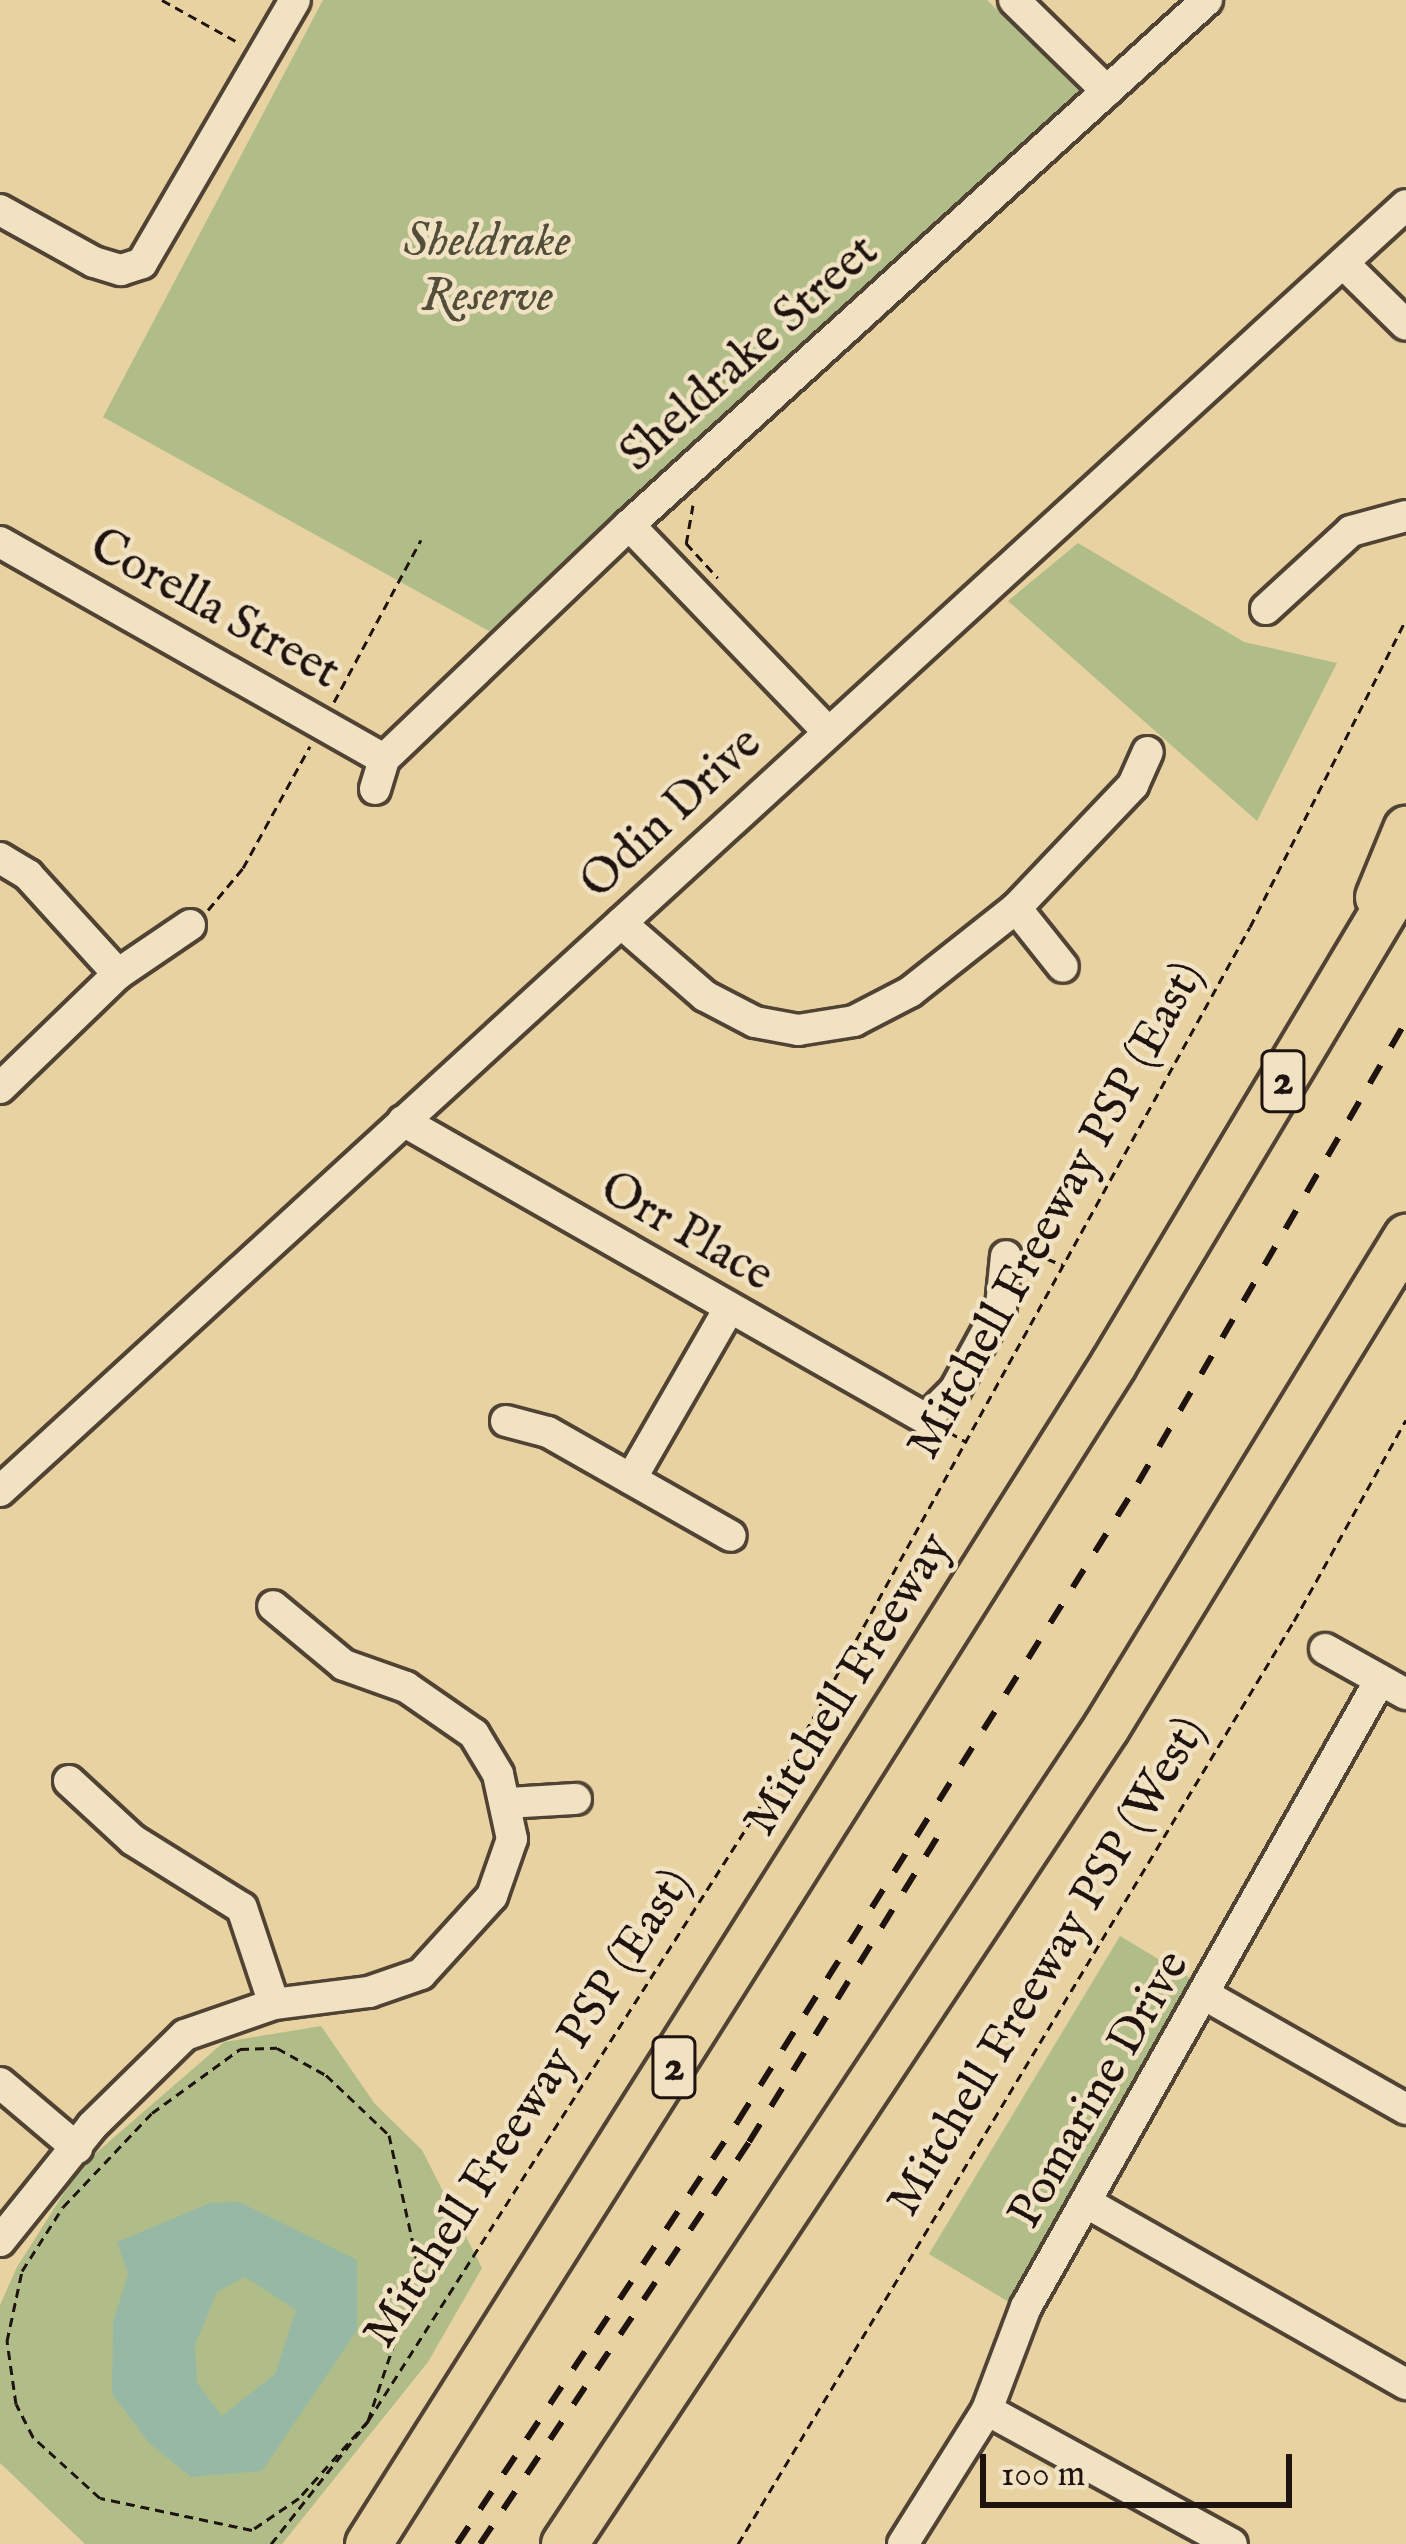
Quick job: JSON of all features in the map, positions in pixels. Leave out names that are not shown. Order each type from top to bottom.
[{"type":"highway","points":[[1340,988],[1406,829]]},
{"type":"highway","name":"Mitchell Freeway","points":[[368,2544],[672,2071],[1340,988],[1406,873]]},
{"type":"highway","points":[[564,2544],[1106,1727],[1406,1237]]},
{"type":"street","points":[[0,210],[94,262],[133,268],[295,0]]},
{"type":"street","points":[[1014,0],[1107,91]]},
{"type":"street","name":"Sheldrake Street","points":[[375,789],[384,759],[629,525],[1207,0]]},
{"type":"street","name":"Odin Drive","points":[[0,1491],[1406,205]]},
{"type":"street","points":[[1343,263],[1406,325]]},
{"type":"street","points":[[1267,609],[1351,531],[1406,516]]},
{"type":"street","points":[[629,525],[828,732]]},
{"type":"street","name":"Corella Street","points":[[0,542],[384,759]]},
{"type":"street","points":[[621,923],[726,1010],[775,1028],[823,1029],[883,1010],[1016,908],[1133,785],[1148,752]]},
{"type":"street","points":[[0,858],[28,875],[118,974]]},
{"type":"street","points":[[1016,908],[1064,967]]},
{"type":"street","points":[[0,1088],[118,974],[190,925]]},
{"type":"street","name":"Orr Place","points":[[403,1121],[926,1419],[955,1390],[1001,1306],[1005,1259]]},
{"type":"street","points":[[631,1479],[728,1310]]},
{"type":"street","points":[[506,1421],[548,1432],[731,1536]]},
{"type":"street","points":[[0,2241],[77,2147],[185,2036],[274,2004],[369,1992],[421,1974],[492,1896],[512,1839],[508,1803],[474,1734],[446,1710],[344,1666],[272,1606]]},
{"type":"street","points":[[1325,1649],[1393,1687]]},
{"type":"street","name":"Pomarine Drive","points":[[904,2544],[988,2410],[1026,2307],[1393,1687]]},
{"type":"street","points":[[69,1781],[133,1840],[242,1907],[274,2004]]},
{"type":"street","points":[[508,1803],[576,1799]]},
{"type":"street","points":[[1207,1996],[1406,2109]]},
{"type":"street","points":[[0,2083],[77,2147]]},
{"type":"street","points":[[1089,2204],[1406,2384]]},
{"type":"street","points":[[988,2410],[1232,2544]]},
{"type":"path","points":[[162,0],[264,57]]},
{"type":"path","points":[[693,503],[686,543],[734,595]]},
{"type":"path","points":[[329,711],[421,539]]},
{"type":"path","name":"Mitchell Freeway PSP (East)","points":[[271,2544],[368,2421],[791,1758],[1064,1266],[1406,620]]},
{"type":"path","points":[[190,925],[243,868],[316,734]]},
{"type":"path","points":[[1005,1259],[1033,1253],[1064,1266]]},
{"type":"path","name":"Mitchell Freeway PSP (West)","points":[[738,2544],[1294,1622],[1406,1420]]},
{"type":"path","points":[[277,2048],[326,2075],[388,2134],[419,2270],[368,2421],[299,2498],[252,2530],[100,2498],[34,2438],[16,2404],[8,2341],[22,2270],[63,2206],[152,2114],[240,2050],[277,2048]]},
{"type":"green space","name":"Sheldrake Reserve","points":[[323,0],[987,0],[1085,97],[489,631],[103,417]]},
{"type":"green space","points":[[1078,543],[1244,642],[1337,663],[1257,821],[1008,601]]},
{"type":"green space","points":[[1120,1936],[1201,1984],[1009,2302],[929,2254]]},
{"type":"green space","points":[[321,2026],[375,2104],[422,2150],[482,2268],[428,2362],[282,2544],[85,2544],[0,2463],[0,2305],[17,2267],[81,2166],[224,2042]]},
{"type":"shaded area","points":[[239,2202],[357,2260],[357,2330],[262,2471],[191,2477],[149,2443],[112,2394],[113,2322],[128,2274],[117,2242],[210,2203]],"holes":[[[245,2277],[296,2310],[275,2374],[222,2416],[197,2383],[195,2345],[217,2292]]]},
{"type":"railway","points":[[457,2544],[738,2121],[1138,1483],[1406,1021]]},
{"type":"railway","points":[[480,2544],[749,2142],[943,1828]]}]
